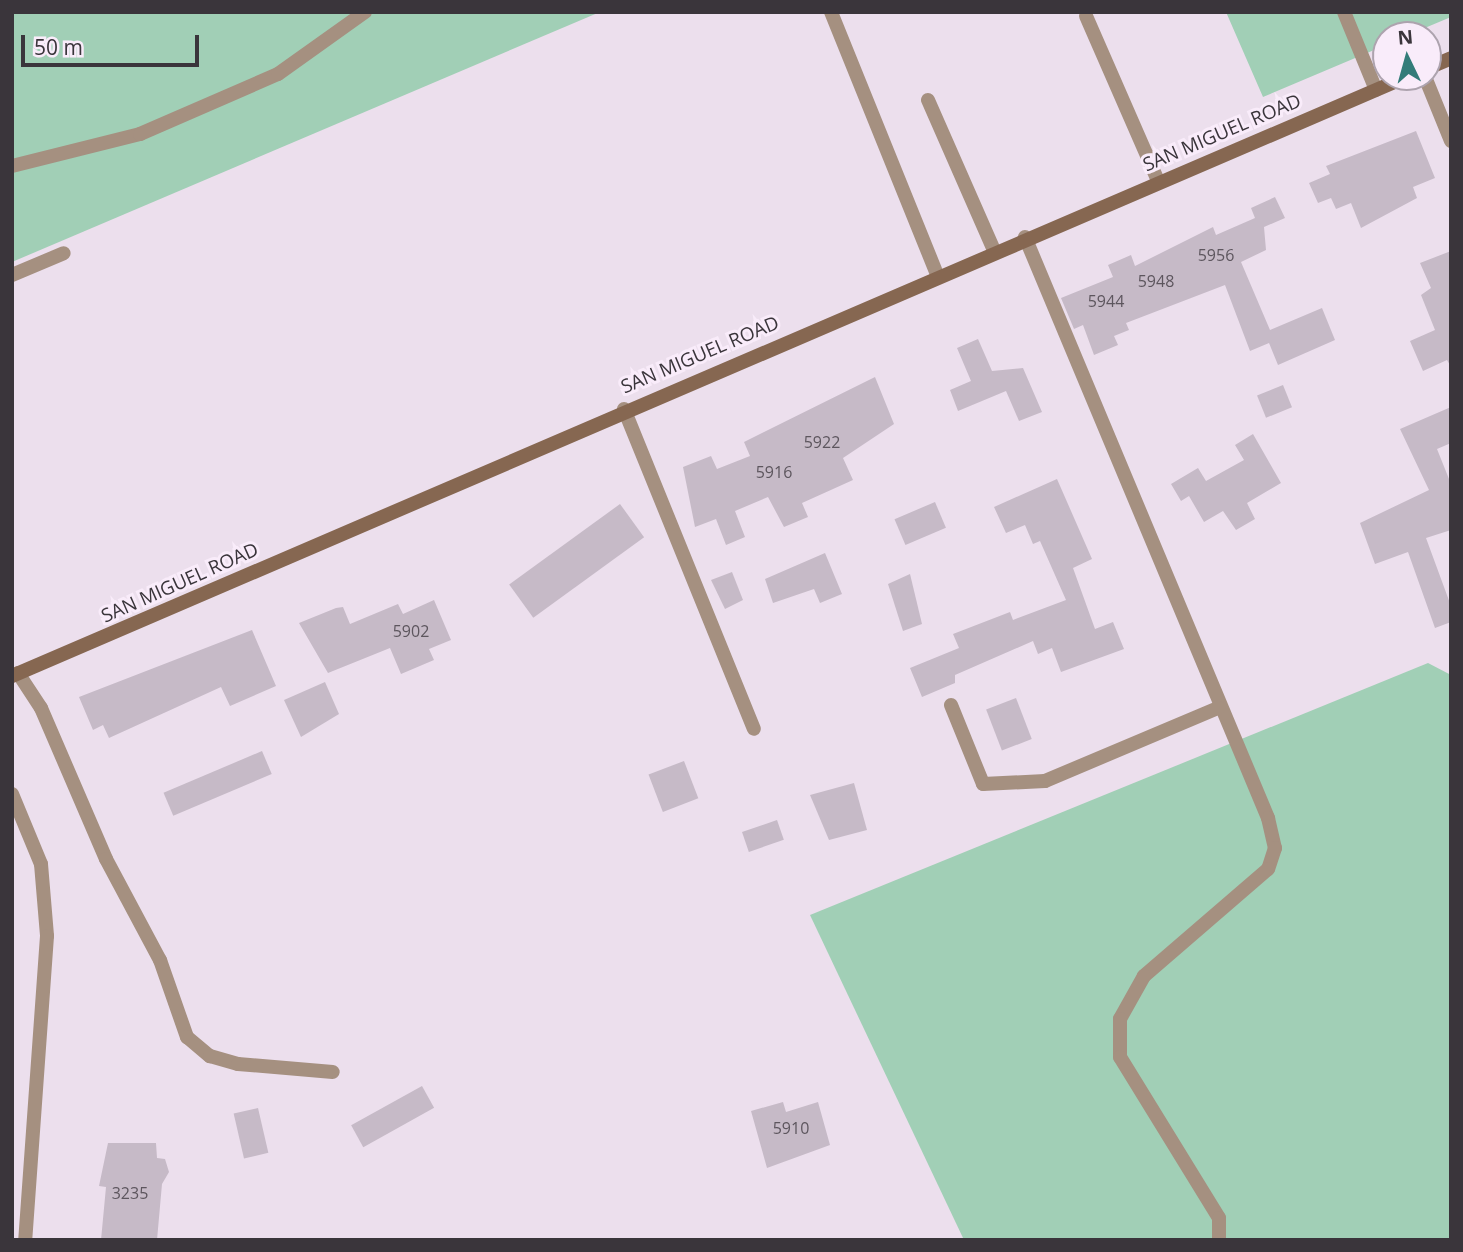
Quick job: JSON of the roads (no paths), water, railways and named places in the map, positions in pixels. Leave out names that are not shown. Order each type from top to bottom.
[{"type":"street","points":[[12,166],[140,134],[278,74],[365,12]]},
{"type":"street","points":[[831,12],[937,275]]},
{"type":"street","points":[[1344,12],[1372,80]]},
{"type":"street","points":[[1086,16],[1158,181]]},
{"type":"street","name":"SAN MIGUEL ROAD","points":[[15,675],[624,409],[1374,91]]},
{"type":"street","points":[[1431,91],[1451,141]]},
{"type":"street","points":[[928,100],[994,250]]},
{"type":"street","points":[[1025,237],[1218,708],[1268,818],[1275,849],[1269,869],[1144,976],[1119,1020],[1120,1057],[1219,1218],[1219,1240]]},
{"type":"street","points":[[12,275],[64,253]]},
{"type":"street","points":[[624,409],[754,729]]},
{"type":"street","points":[[15,675],[41,708],[106,859],[160,960],[187,1037],[210,1056],[238,1064],[333,1072]]},
{"type":"street","points":[[951,705],[983,784],[1045,781],[1218,708]]},
{"type":"street","points":[[12,794],[41,864],[47,936],[25,1240]]}]
